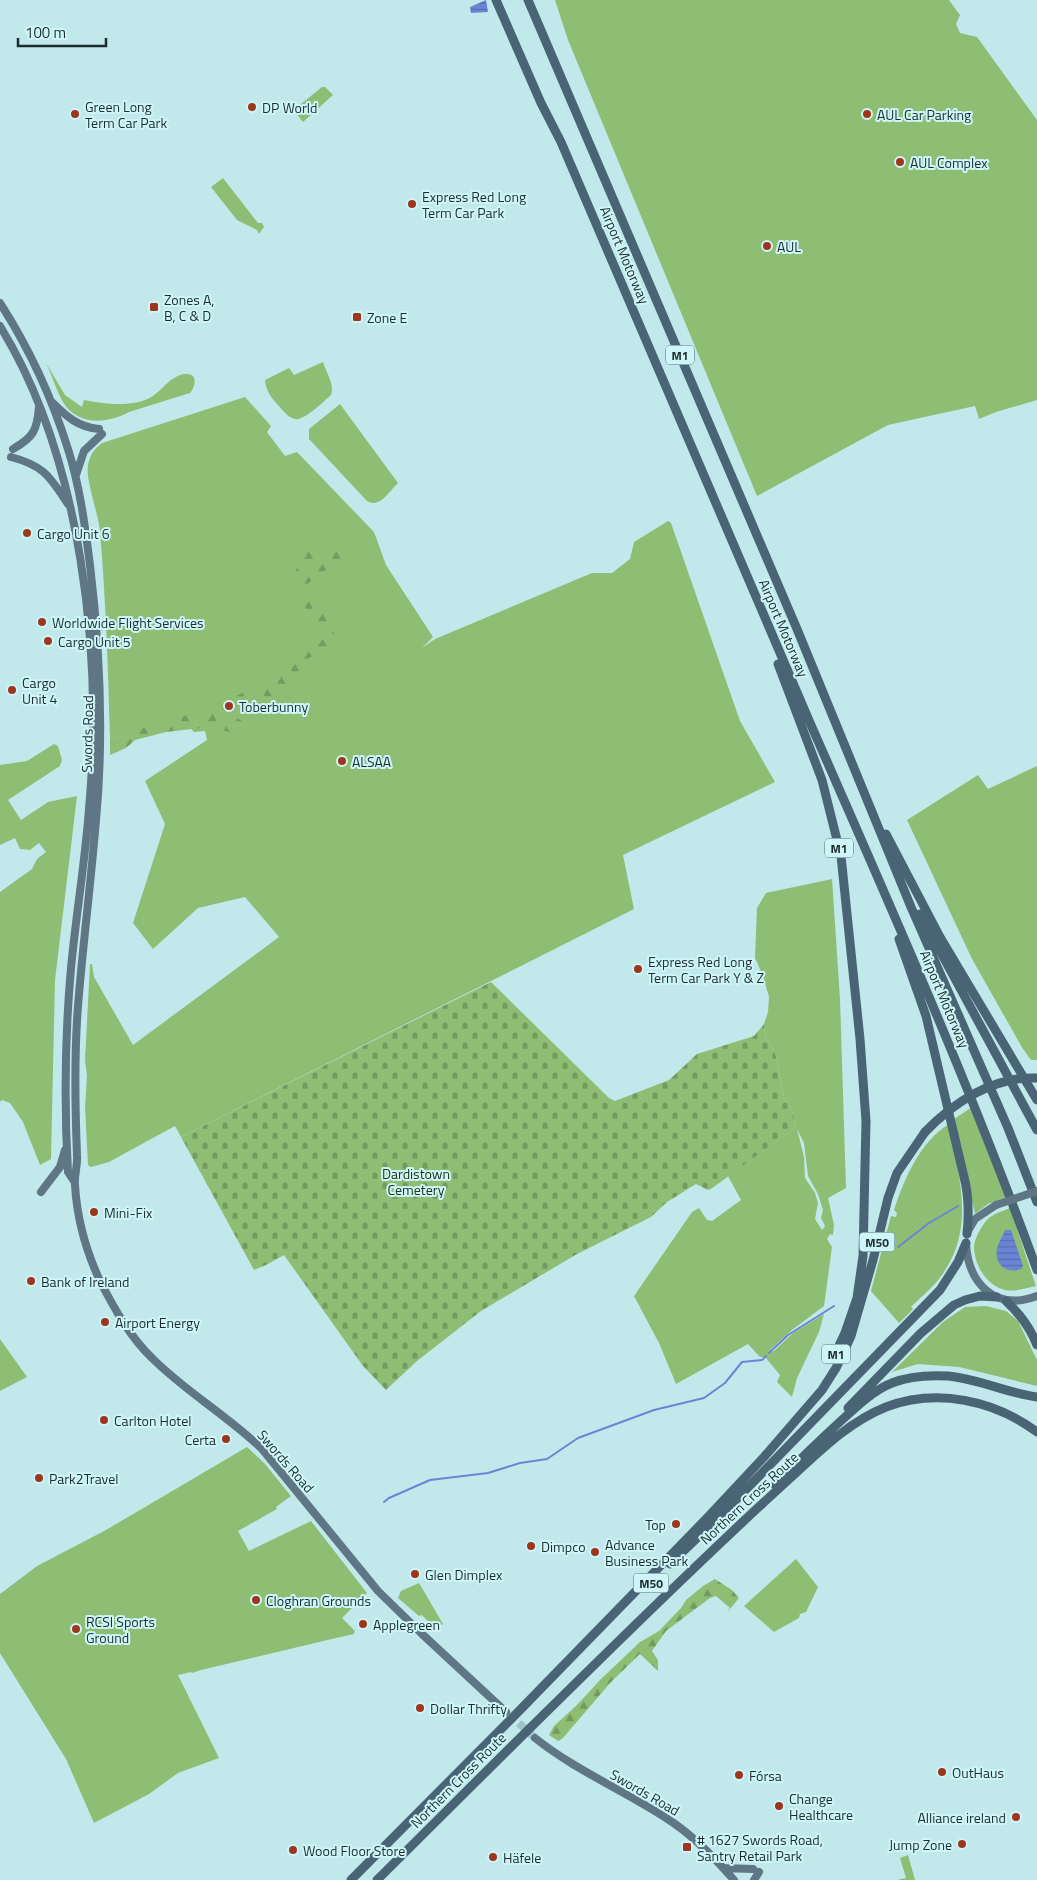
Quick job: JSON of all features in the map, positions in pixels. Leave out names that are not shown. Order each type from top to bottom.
[{"type":"highway","name":"Airport Motorway","points":[[496,0],[541,103],[561,142],[726,528],[925,984],[978,1115],[1037,1270]]},
{"type":"highway","name":"M1","points":[[502,0],[561,142]]},
{"type":"highway","name":"M1","points":[[528,0],[563,81]]},
{"type":"highway","name":"M1","points":[[533,0],[563,81]]},
{"type":"highway","name":"Airport Motorway","points":[[563,81],[797,629],[885,845],[985,1074],[1037,1202]]},
{"type":"highway","name":"M1","points":[[726,528],[807,739],[830,810],[841,856],[860,1039],[866,1121],[864,1216],[860,1278],[857,1298],[845,1334],[831,1365],[806,1407]]},
{"type":"highway","points":[[865,794],[940,937],[1037,1100]]},
{"type":"highway","points":[[885,845],[956,984],[1037,1130]]},
{"type":"highway","points":[[874,867],[926,1016],[968,1191],[967,1238]]},
{"type":"highway","name":"M50","points":[[520,1711],[764,1457],[829,1379],[851,1336],[860,1310],[888,1198],[894,1182],[902,1164],[925,1132],[950,1109],[976,1092],[1003,1083],[1037,1078]]},
{"type":"highway","name":"M50","points":[[520,1711],[726,1510],[940,1290],[958,1262],[967,1238]]},
{"type":"highway","name":"M50","points":[[654,1606],[812,1448],[852,1403],[942,1314],[964,1300],[980,1296],[997,1297]]},
{"type":"highway","points":[[1006,1301],[1030,1328],[1037,1345]]},
{"type":"highway","points":[[812,1448],[858,1406],[892,1382],[931,1375],[949,1376],[985,1383],[1033,1396]]},
{"type":"highway","name":"Northern Cross Route","points":[[378,1880],[654,1606],[844,1430],[869,1415],[907,1401],[934,1398],[957,1400],[996,1409],[1037,1432]]},
{"type":"highway","name":"Northern Cross Route","points":[[352,1880],[520,1711]]},
{"type":"main road","name":"Swords Road","points":[[0,303],[23,344],[50,400],[69,452],[76,477],[86,533],[95,608],[100,732],[96,820],[74,1055],[78,1162],[74,1181],[78,1218],[93,1264],[114,1305],[141,1346],[165,1370],[262,1450],[378,1591],[506,1712]]},
{"type":"main road","name":"Swords Road","points":[[0,326],[16,354],[39,404],[60,464],[71,508],[90,646],[93,730],[90,808],[68,1010],[68,1172],[74,1181]]},
{"type":"main road","points":[[50,400],[74,422],[100,431],[84,451],[76,477]]},
{"type":"main road","points":[[39,404],[36,429],[32,436],[12,453],[41,468],[51,478],[71,508]]},
{"type":"main road","points":[[41,1192],[60,1167],[67,1143]]},
{"type":"main road","points":[[1033,1298],[1006,1301],[986,1291],[973,1274],[967,1255],[967,1238],[975,1219],[996,1205],[1037,1190]]},
{"type":"main road","name":"Swords Road","points":[[535,1738],[576,1767],[668,1818],[700,1844],[734,1880]]},
{"type":"main road","points":[[723,1868],[756,1871],[754,1880]]},
{"type":"green space","name":"AUL","points":[[555,0],[949,0],[960,15],[956,24],[960,33],[977,37],[1037,120],[1037,400],[979,419],[975,406],[888,425],[757,496],[568,40]]},
{"type":"green space","points":[[322,87],[325,87],[333,95],[303,122],[295,112],[296,108]]},
{"type":"green space","points":[[223,178],[258,223],[262,223],[264,227],[259,234],[257,230],[237,220],[211,187]]},
{"type":"green space","points":[[323,362],[332,387],[331,395],[303,417],[295,419],[290,417],[275,402],[266,386],[265,380],[289,368],[294,375]]},
{"type":"green space","points":[[46,363],[65,395],[82,407],[84,400],[129,404],[146,400],[180,375],[189,374],[195,381],[190,393],[112,419],[84,419],[69,410],[63,402]]},
{"type":"green space","name":"ALSAA","points":[[245,397],[271,426],[267,432],[285,456],[297,452],[374,532],[386,565],[433,637],[422,648],[435,639],[592,573],[612,573],[630,559],[634,542],[668,521],[671,523],[740,721],[775,782],[623,855],[634,909],[181,1137],[175,1126],[109,1162],[91,1167],[88,1165],[85,1107],[87,1076],[85,1060],[90,964],[92,964],[94,977],[133,1045],[279,937],[245,897],[198,908],[153,949],[133,923],[165,824],[145,781],[207,740],[205,731],[194,732],[181,718],[110,738],[108,661],[100,532],[88,479],[88,465],[93,452],[102,443]]},
{"type":"green space","points":[[340,404],[398,483],[384,498],[376,503],[367,501],[309,439],[309,429]]},
{"type":"green space","points":[[304,548],[321,558],[334,550],[349,552],[306,585],[325,608],[337,642],[302,662],[297,688],[282,695],[276,709],[264,703],[258,703],[246,705],[228,713],[242,721],[242,726],[238,730],[229,732],[201,728],[166,732],[135,740],[126,748],[110,755],[110,738],[216,706],[242,693],[281,679],[274,673],[280,664],[322,640],[301,600],[296,583],[297,567]]},
{"type":"green space","points":[[54,744],[58,746],[62,760],[60,766],[8,800],[21,820],[48,802],[77,796],[55,980],[51,1159],[40,1165],[23,1122],[10,1103],[2,1100],[0,1102],[0,892],[32,869],[37,859],[46,852],[39,843],[30,850],[20,849],[15,838],[0,845],[0,765],[27,761]]},
{"type":"green space","points":[[1037,766],[1037,1060],[1031,1060],[972,959],[907,820],[978,775],[988,789]]},
{"type":"green space","points":[[832,879],[840,999],[846,1188],[828,1198],[834,1225],[833,1235],[830,1234],[827,1239],[832,1247],[824,1306],[792,1330],[770,1352],[774,1351],[793,1333],[824,1314],[819,1332],[797,1378],[792,1397],[777,1382],[780,1375],[765,1357],[760,1357],[748,1344],[676,1384],[659,1343],[634,1296],[692,1212],[699,1208],[707,1220],[712,1221],[741,1200],[728,1176],[796,1127],[792,1111],[784,1097],[775,1052],[766,1038],[764,1024],[768,1012],[769,997],[755,958],[757,908],[766,893]],"holes":[[[797,1129],[804,1143],[808,1176],[818,1194],[823,1210],[821,1218],[825,1226],[822,1230],[815,1219],[818,1203],[815,1193],[805,1178],[804,1157]]]},
{"type":"green space","name":"Dardistown Cemetery","points":[[491,982],[609,1098],[615,1101],[669,1080],[697,1054],[754,1036],[764,1024],[766,1038],[775,1052],[784,1097],[792,1111],[796,1127],[711,1189],[708,1190],[696,1184],[667,1202],[651,1217],[577,1254],[481,1311],[417,1361],[386,1390],[363,1366],[284,1255],[254,1270],[181,1137]]},
{"type":"green space","points":[[972,1107],[1006,1197],[988,1204],[975,1214],[954,1119]]},
{"type":"green space","points":[[949,1124],[962,1204],[962,1223],[958,1242],[951,1261],[939,1279],[911,1307],[913,1309],[899,1323],[871,1291],[891,1216],[896,1217],[897,1213],[894,1210],[903,1185],[922,1150],[930,1140]]},
{"type":"green space","points":[[1010,1208],[1036,1286],[1019,1290],[1002,1289],[991,1283],[979,1267],[974,1249],[976,1237],[986,1221]]},
{"type":"green space","points":[[986,1306],[1006,1311],[1018,1321],[1037,1360],[1037,1386],[959,1367],[918,1364],[892,1372],[943,1322],[965,1307]]},
{"type":"green space","points":[[0,1339],[27,1377],[0,1391]]},
{"type":"green space","name":"RCSI Sports Ground","points":[[247,1447],[265,1464],[291,1496],[276,1507],[277,1509],[238,1531],[249,1551],[311,1521],[367,1593],[342,1618],[355,1631],[354,1634],[178,1675],[219,1758],[178,1773],[149,1794],[94,1823],[66,1759],[0,1653],[0,1594],[37,1566],[106,1530]]},
{"type":"green space","points":[[796,1559],[818,1587],[806,1612],[774,1632],[744,1606]]},
{"type":"green space","points":[[715,1579],[732,1590],[739,1598],[726,1614],[730,1608],[716,1596],[710,1598],[666,1631],[652,1651],[658,1660],[658,1671],[640,1654],[611,1682],[562,1739],[558,1741],[549,1735],[554,1726],[640,1642],[659,1631],[686,1600]]},
{"type":"green space","points":[[419,1583],[443,1624],[435,1629],[422,1615],[419,1616],[398,1598],[401,1591]]},
{"type":"green space","points":[[908,1855],[915,1880],[897,1880],[906,1878],[900,1858]]},
{"type":"water","points":[[486,0],[488,12],[471,13],[470,7]]},
{"type":"water","points":[[1005,1230],[1011,1230],[1023,1266],[1021,1269],[1005,1269],[998,1262],[998,1245]]},
{"type":"waterway","points":[[898,1247],[929,1223],[958,1206]]},
{"type":"waterway","points":[[769,1353],[788,1335],[834,1306]]},
{"type":"waterway","points":[[384,1502],[430,1480],[488,1473],[520,1463],[547,1459],[578,1438],[654,1410],[704,1398],[725,1383],[742,1362],[762,1360],[766,1356]]},
{"type":"tunnel","points":[[510,1715],[535,1738]]},
{"type":"place","name":"DP World","points":[[252,107]]},
{"type":"place","name":"Green Long Term Car Park","points":[[75,114]]},
{"type":"place","name":"AUL Car Parking","points":[[867,114]]},
{"type":"place","name":"AUL Complex","points":[[900,162]]},
{"type":"place","name":"Express Red Long Term Car Park","points":[[412,204]]},
{"type":"place","name":"AUL","points":[[767,246]]},
{"type":"place","name":"Zones A, B, C & D","points":[[154,307]]},
{"type":"place","name":"Zone E","points":[[357,317]]},
{"type":"place","name":"Cargo Unit 6","points":[[27,533]]},
{"type":"place","name":"Worldwide Flight Services","points":[[42,622]]},
{"type":"place","name":"Cargo Unit 5","points":[[48,641]]},
{"type":"place","name":"Cargo Unit 4","points":[[12,690]]},
{"type":"place","name":"Toberbunny","points":[[229,706]]},
{"type":"place","name":"ALSAA","points":[[342,761]]},
{"type":"place","name":"Express Red Long Term Car Park Y & Z","points":[[638,969]]},
{"type":"place","name":"Mini-Fix","points":[[94,1212]]},
{"type":"place","name":"Bank of Ireland","points":[[31,1281]]},
{"type":"place","name":"Airport Energy","points":[[105,1322]]},
{"type":"place","name":"Carlton Hotel","points":[[104,1420]]},
{"type":"place","name":"Certa","points":[[226,1439]]},
{"type":"place","name":"Park2Travel","points":[[39,1478]]},
{"type":"place","name":"Top","points":[[676,1524]]},
{"type":"place","name":"Dimpco","points":[[531,1546]]},
{"type":"place","name":"Advance Business Park","points":[[595,1552]]},
{"type":"place","name":"Glen Dimplex","points":[[415,1574]]},
{"type":"place","name":"Cloghran Grounds","points":[[256,1600]]},
{"type":"place","name":"Applegreen","points":[[363,1624]]},
{"type":"place","name":"RCSI Sports Ground","points":[[76,1629]]},
{"type":"place","name":"Dollar Thrifty","points":[[420,1708]]},
{"type":"place","name":"OutHaus","points":[[942,1772]]},
{"type":"place","name":"Fórsa","points":[[739,1775]]},
{"type":"place","name":"Change Healthcare","points":[[779,1806]]},
{"type":"place","name":"Alliance ireland","points":[[1016,1817]]},
{"type":"place","name":"Jump Zone","points":[[962,1844]]},
{"type":"place","name":"# 1627 Swords Road, Santry Retail Park","points":[[687,1847]]},
{"type":"place","name":"Wood Floor Store","points":[[293,1850]]},
{"type":"place","name":"Häfele","points":[[493,1857]]}]
